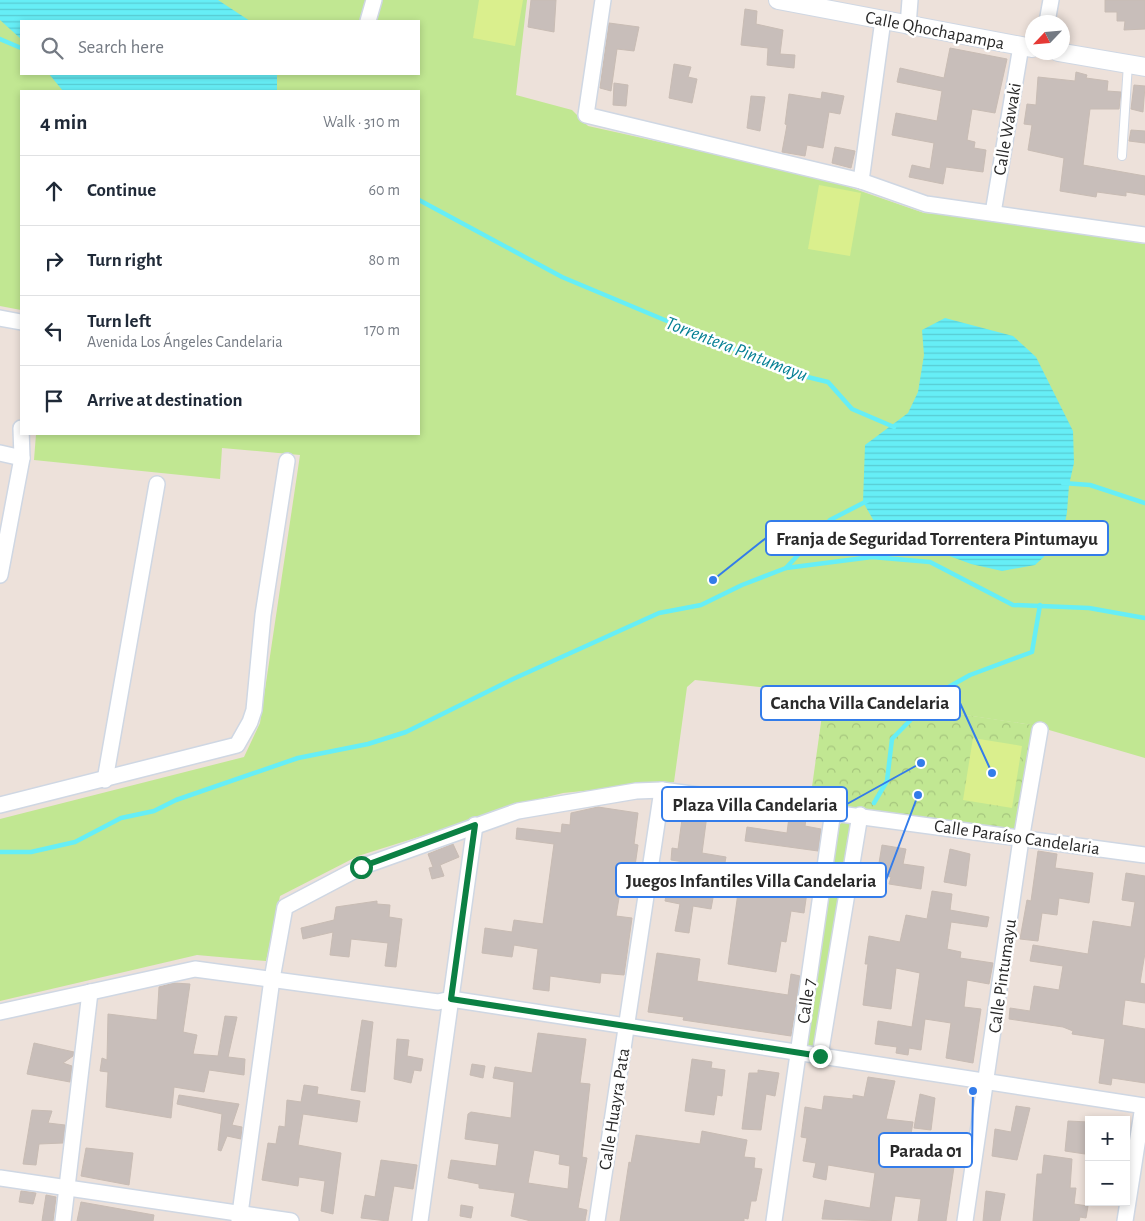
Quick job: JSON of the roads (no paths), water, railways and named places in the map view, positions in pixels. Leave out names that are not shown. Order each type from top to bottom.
[{"type":"street","points":[[368,20],[374,0]]},
{"type":"street","points":[[603,0],[586,115],[860,181],[926,204],[1145,234]]},
{"type":"street","name":"Calle Qhochapampa","points":[[778,0],[1025,47]]},
{"type":"street","points":[[908,26],[910,0]]},
{"type":"street","points":[[1048,15],[1051,0]]},
{"type":"street","points":[[860,181],[883,20]]},
{"type":"street","points":[[1070,54],[1137,65]]},
{"type":"street","name":"Calle Wawaki","points":[[992,213],[1025,56]]},
{"type":"street","points":[[0,318],[20,322]]},
{"type":"street","points":[[0,575],[22,458],[21,435]]},
{"type":"street","points":[[0,453],[22,458]]},
{"type":"street","points":[[0,805],[105,780],[237,745],[250,722],[254,710],[263,615],[286,462]]},
{"type":"street","points":[[105,780],[157,484]]},
{"type":"street","name":"Calle Pintumayu","points":[[965,1221],[987,1082],[1021,838],[1040,730]]},
{"type":"street","name":"Calle Paraíso Candelaria","points":[[272,979],[285,907],[361,867],[518,811],[636,791],[662,790],[834,811],[1145,855]]},
{"type":"street","name":"Calle Huayra Pata","points":[[597,1221],[662,790]]},
{"type":"street","name":"Calle 7","points":[[774,1221],[834,811]]},
{"type":"street","name":"Calle 7","points":[[820,1056],[860,815]]},
{"type":"street","points":[[420,1221],[475,825]]},
{"type":"street","points":[[0,1012],[195,969],[438,1002],[451,999],[1144,1106],[1125,1221]]},
{"type":"street","points":[[240,1217],[272,979]]},
{"type":"street","points":[[63,1221],[90,992]]},
{"type":"street","points":[[0,1178],[240,1217],[291,1221]]},
{"type":"lane","points":[[1122,156],[1137,65]]},
{"type":"water","points":[[0,0],[218,0],[248,20],[20,20],[20,38],[0,20]]},
{"type":"water","points":[[50,75],[277,75],[277,90],[62,90]]},
{"type":"water","points":[[945,318],[1013,336],[1036,357],[1073,431],[1074,463],[1069,485],[1062,540],[1035,565],[1002,571],[971,564],[879,530],[863,502],[865,445],[908,413],[918,392],[924,355],[922,330]]},
{"type":"waterway","name":"Torrentera Pintumayu","points":[[0,39],[20,48]]},
{"type":"waterway","name":"Torrentera Pintumayu","points":[[420,201],[562,277],[791,373],[828,382],[852,409],[894,427]]},
{"type":"waterway","name":"Torrentera Pintumayu","points":[[1063,483],[1090,485],[1145,503]]},
{"type":"waterway","points":[[0,852],[31,852],[75,842],[121,818],[154,811],[176,800],[298,758],[368,744],[406,732],[513,679],[659,613],[701,605],[742,585],[786,568],[830,520],[867,501]]},
{"type":"waterway","points":[[786,568],[872,557],[930,562],[1013,605],[1089,608],[1145,618]]},
{"type":"waterway","points":[[874,803],[887,781],[892,739],[936,694],[970,675],[1032,652],[1040,605]]},
{"type":"place","name":"Franja de Seguridad Torrentera Pintumayu","points":[[713,580]]},
{"type":"place","name":"Plaza Villa Candelaria","points":[[921,763]]},
{"type":"place","name":"Cancha Villa Candelaria","points":[[992,773]]},
{"type":"place","name":"Juegos Infantiles Villa Candelaria","points":[[918,795]]},
{"type":"place","name":"Parada 01","points":[[973,1091]]}]
